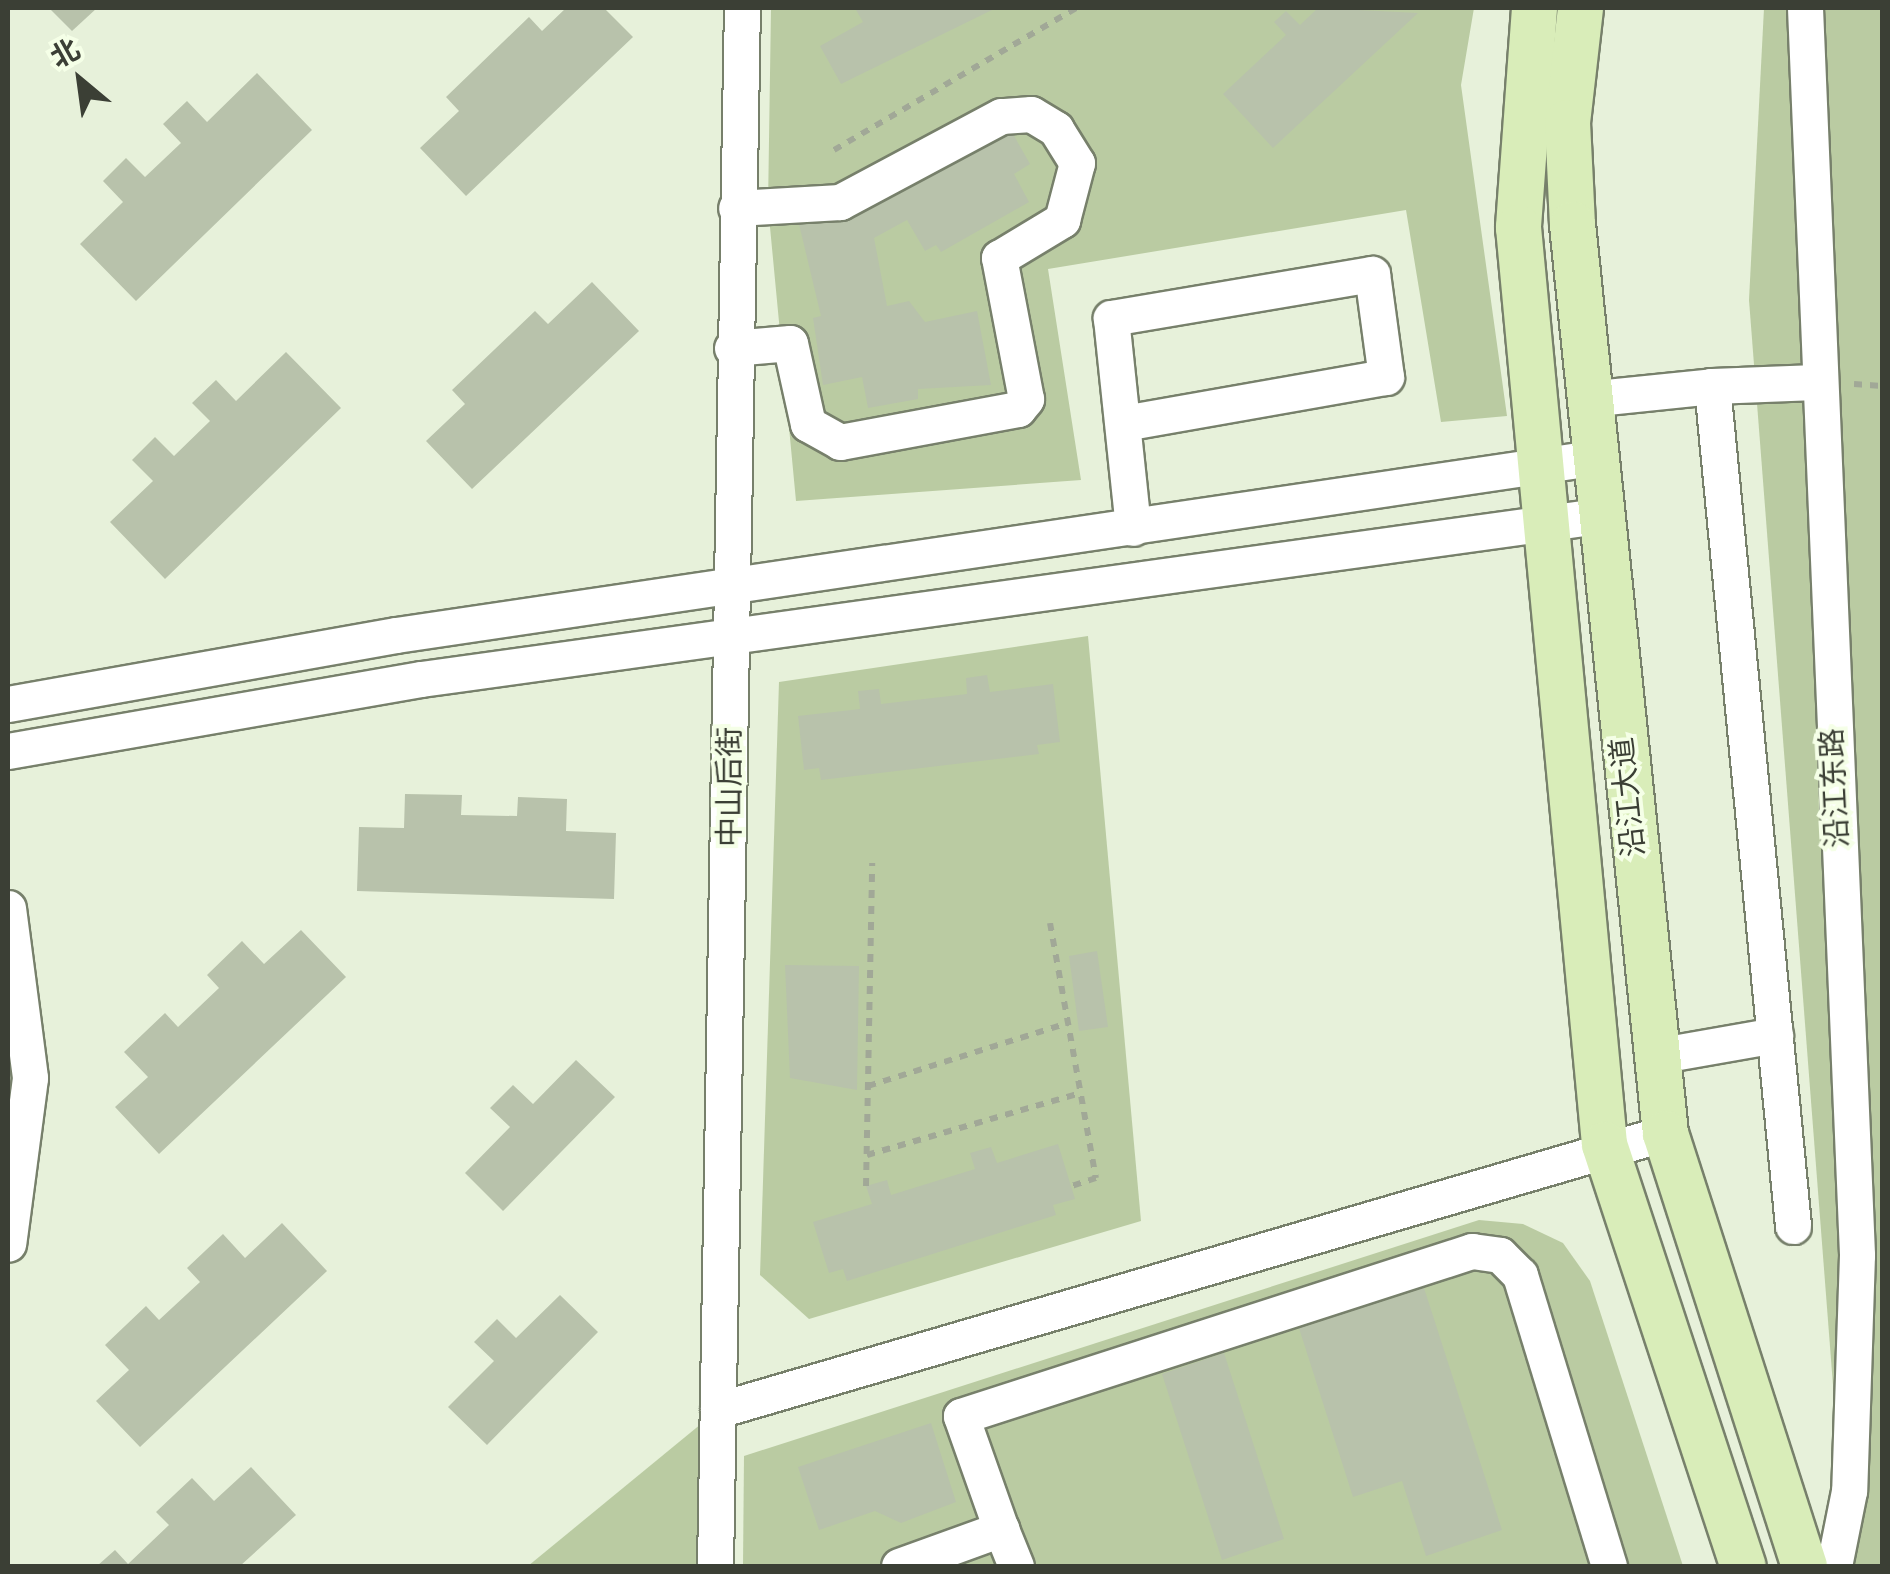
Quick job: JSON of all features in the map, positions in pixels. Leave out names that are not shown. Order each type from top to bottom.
[{"type":"main road","name":"沿江大道","points":[[1534,8],[1518,227],[1604,1144],[1743,1566]]},
{"type":"main road","name":"沿江大道","points":[[1580,8],[1566,122],[1586,398],[1665,1132],[1804,1566]]},
{"type":"street","name":"中山后街","points":[[715,1566],[730,634],[726,588],[742,8]]},
{"type":"street","name":"沿江东路","points":[[1805,8],[1816,382],[1857,1255],[1849,1491],[1834,1566]]},
{"type":"street","points":[[732,348],[790,343],[808,424],[840,442],[1018,409],[1026,399],[998,258],[1062,220],[1077,163],[1043,122],[1000,116],[840,202],[736,208]]},
{"type":"street","points":[[1124,423],[1386,377],[1372,274],[1111,318],[1133,528]]},
{"type":"street","points":[[1586,398],[1712,386],[1816,382]]},
{"type":"street","points":[[1712,386],[1794,1226]]},
{"type":"street","points":[[8,704],[726,588],[1592,458]]},
{"type":"street","points":[[8,751],[730,634],[1597,516]]},
{"type":"street","points":[[8,908],[30,1078],[8,1244]]},
{"type":"street","points":[[1656,1056],[1775,1034]]},
{"type":"street","points":[[718,1410],[1604,1144],[1665,1132]]},
{"type":"street","points":[[1016,1566],[961,1416],[1472,1251],[1500,1255],[1520,1275],[1609,1566]]},
{"type":"street","points":[[899,1566],[1001,1529]]},
{"type":"path","points":[[834,150],[1076,8]]},
{"type":"path","points":[[866,1186],[872,862]]},
{"type":"path","points":[[1050,923],[1096,1178],[1072,1186]]},
{"type":"path","points":[[868,1086],[1068,1023]]},
{"type":"path","points":[[867,1155],[1081,1093]]},
{"type":"green space","points":[[771,8],[1474,8],[1461,85],[1507,416],[1441,422],[1406,210],[1048,269],[1081,480],[796,501],[768,206]]},
{"type":"green space","points":[[1764,8],[1882,8],[1882,1566],[1847,1566],[1749,300]]},
{"type":"green space","points":[[1088,636],[1141,1221],[809,1319],[760,1275],[779,682]]},
{"type":"green space","points":[[1479,1220],[1523,1224],[1563,1243],[1590,1281],[1683,1566],[743,1566],[744,1456]]},
{"type":"green space","points":[[718,1410],[715,1566],[528,1566]]},
{"type":"building","points":[[49,8],[97,8],[72,31]]},
{"type":"building","points":[[566,8],[604,8],[633,37],[466,196],[420,148],[459,111],[446,97],[529,17],[542,31]]},
{"type":"building","points":[[855,8],[996,8],[841,84],[820,46],[863,22]]},
{"type":"building","points":[[1318,8],[1418,13],[1273,148],[1223,94],[1286,35],[1274,22],[1286,11],[1300,25]]},
{"type":"building","points":[[257,73],[312,130],[136,301],[80,244],[123,202],[103,181],[126,158],[145,177],[181,143],[163,124],[187,101],[207,122]]},
{"type":"building","points":[[1008,125],[1030,164],[1014,174],[1029,202],[941,252],[936,245],[925,251],[907,220],[874,238],[887,306],[909,301],[925,322],[977,311],[991,385],[918,389],[918,399],[868,408],[862,377],[823,385],[813,318],[821,316],[798,220]]},
{"type":"building","points":[[592,282],[639,331],[472,489],[426,441],[465,404],[452,390],[535,311],[548,324]]},
{"type":"building","points":[[286,352],[341,408],[165,579],[110,522],[153,481],[132,460],[155,437],[174,456],[210,421],[192,403],[216,380],[236,401]]},
{"type":"building","points":[[987,675],[990,692],[1053,684],[1060,742],[1037,745],[1039,754],[821,780],[819,768],[804,770],[798,716],[860,709],[858,691],[879,689],[881,704],[967,694],[966,678]]},
{"type":"building","points":[[405,794],[462,795],[461,815],[517,816],[518,797],[567,799],[566,831],[616,833],[614,899],[357,891],[359,827],[404,828]]},
{"type":"building","points":[[301,930],[346,977],[159,1154],[115,1107],[148,1077],[124,1052],[165,1013],[178,1027],[219,988],[207,975],[242,941],[264,964]]},
{"type":"building","points":[[1097,951],[1108,1027],[1079,1031],[1069,956]]},
{"type":"building","points":[[785,965],[859,966],[857,1090],[790,1078]]},
{"type":"building","points":[[576,1060],[615,1097],[503,1211],[465,1173],[510,1127],[490,1108],[513,1085],[533,1104]]},
{"type":"building","points":[[1058,1144],[1075,1199],[1053,1205],[1056,1215],[847,1281],[843,1269],[829,1273],[813,1222],[872,1204],[866,1186],[887,1180],[891,1195],[975,1169],[970,1153],[991,1147],[997,1163]]},
{"type":"building","points":[[282,1223],[327,1271],[140,1447],[96,1401],[129,1370],[105,1345],[146,1306],[159,1320],[200,1282],[187,1268],[223,1234],[245,1258]]},
{"type":"building","points":[[1424,1288],[1502,1530],[1426,1556],[1402,1481],[1353,1497],[1299,1328]]},
{"type":"building","points":[[560,1295],[598,1332],[487,1445],[448,1407],[494,1361],[474,1342],[497,1319],[516,1338]]},
{"type":"building","points":[[1224,1353],[1284,1539],[1222,1560],[1162,1374]]},
{"type":"building","points":[[931,1423],[956,1502],[901,1523],[875,1511],[819,1530],[798,1467]]},
{"type":"building","points":[[251,1467],[296,1515],[240,1566],[97,1566],[115,1550],[128,1564],[169,1525],[156,1512],[192,1478],[214,1501]]}]
